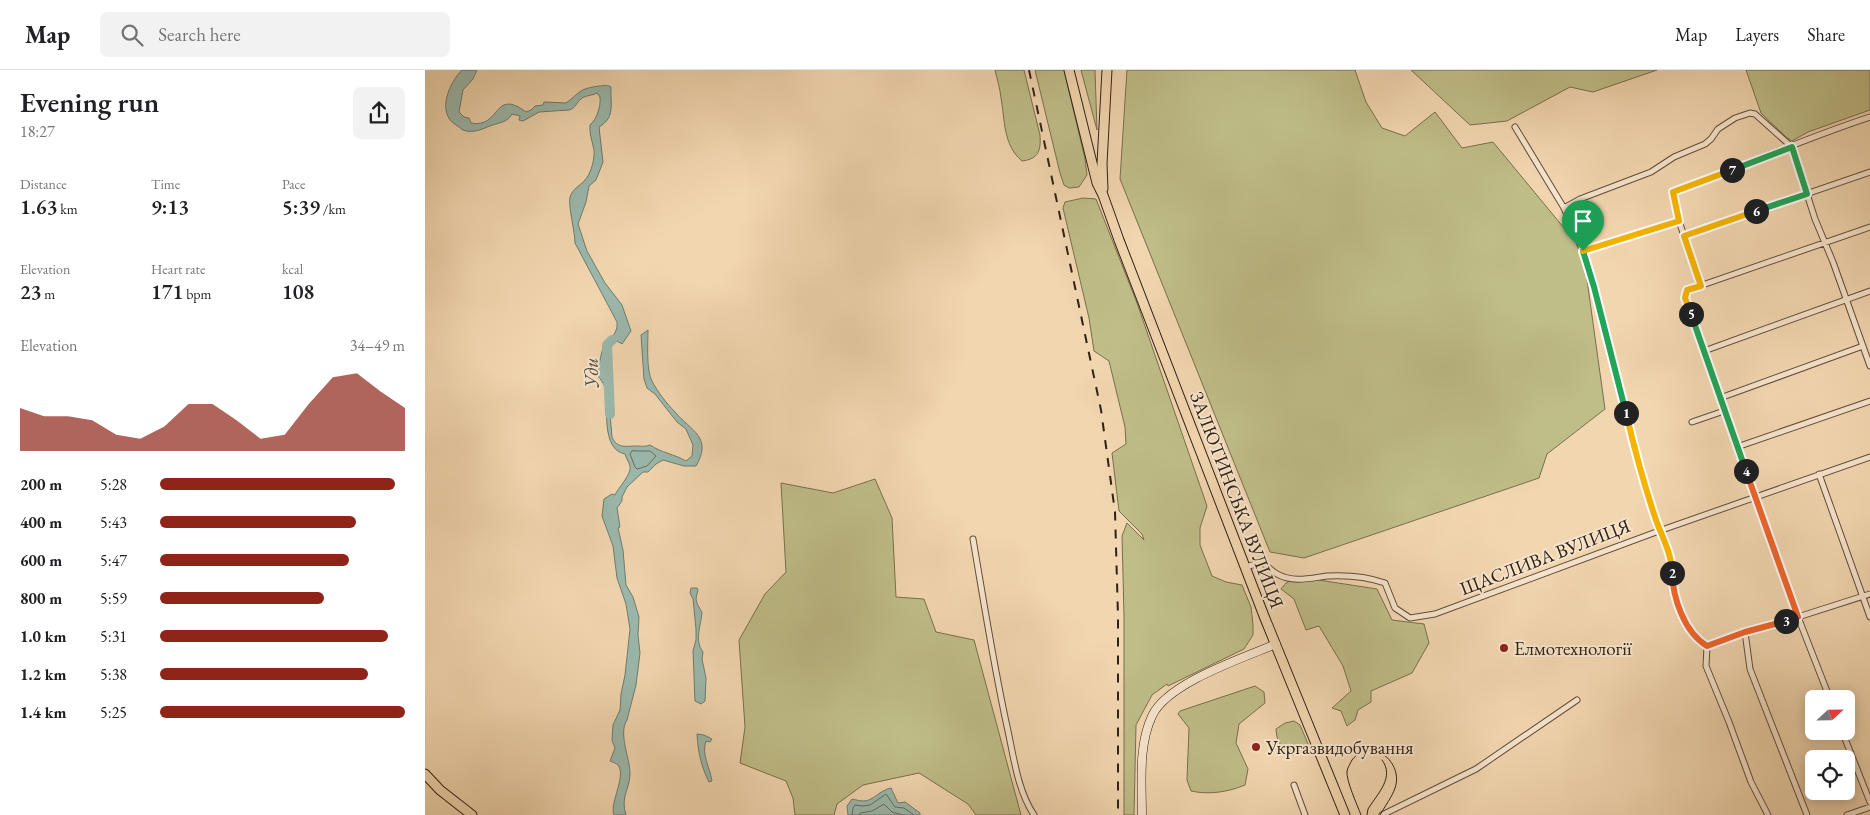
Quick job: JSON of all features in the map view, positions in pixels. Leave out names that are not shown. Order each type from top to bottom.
[{"type":"main road","name":"ЗАЛЮТИНСЬКА ВУЛИЦЯ","points":[[1069,70],[1097,183],[1103,194],[1245,567],[1345,815]]},
{"type":"main road","points":[[1103,194],[1102,164],[1107,70]]},
{"type":"main road","points":[[1142,815],[1145,740],[1152,714],[1171,693],[1194,679],[1277,644]]},
{"type":"main road","points":[[425,774],[440,790],[472,815]]},
{"type":"street","points":[[1564,208],[1580,199],[1651,172],[1674,157],[1705,144],[1718,129],[1735,118],[1750,113],[1755,114],[1792,147],[1807,194],[1870,366]]},
{"type":"street","points":[[1701,286],[1679,221],[1673,192],[1792,147],[1813,136],[1870,117]]},
{"type":"street","points":[[1515,127],[1564,208],[1583,251],[1594,287],[1644,485],[1672,565],[1673,587],[1682,615],[1691,633],[1707,646]]},
{"type":"street","points":[[1684,236],[1870,172]]},
{"type":"street","points":[[1583,251],[1679,221]]},
{"type":"street","points":[[1826,690],[1685,298],[1687,290],[1870,227]]},
{"type":"street","points":[[1704,351],[1870,291]]},
{"type":"street","points":[[1720,398],[1863,346]]},
{"type":"street","points":[[1737,447],[1870,401]]},
{"type":"street","points":[[1692,422],[1725,410]]},
{"type":"street","name":"ЩАСЛИВА ВУЛИЦЯ","points":[[1245,567],[1262,562],[1278,575],[1292,578],[1309,580],[1328,576],[1376,580],[1385,584],[1395,608],[1410,618],[1435,614],[1659,531],[1870,457]]},
{"type":"street","points":[[1819,474],[1870,617]]},
{"type":"street","points":[[973,539],[1000,692],[1014,758],[1025,803],[1034,815]]},
{"type":"street","points":[[1707,646],[1745,632],[1870,594]]},
{"type":"street","points":[[1745,632],[1750,669],[1807,815]]},
{"type":"street","points":[[1707,646],[1706,666],[1751,782],[1768,815]]},
{"type":"street","points":[[1382,815],[1477,769],[1577,700]]},
{"type":"street","points":[[1846,740],[1870,802]]},
{"type":"street","points":[[1294,785],[1305,815]]},
{"type":"street","points":[[1847,815],[1870,807]]},
{"type":"shaded area","points":[[995,70],[1024,70],[1040,135],[1038,153],[1028,160],[1022,161],[1016,155],[1008,140]]},
{"type":"shaded area","points":[[1035,70],[1064,70],[1085,159],[1087,175],[1079,187],[1069,188],[1064,185]]},
{"type":"shaded area","points":[[1081,70],[1095,70],[1097,130]]},
{"type":"shaded area","points":[[1127,70],[1355,70],[1366,102],[1382,128],[1405,136],[1435,112],[1462,148],[1493,142],[1583,251],[1605,409],[1547,454],[1539,478],[1304,558],[1270,552],[1120,179]]},
{"type":"shaded area","points":[[1411,70],[1657,70],[1593,92],[1570,87],[1507,121],[1470,125]]},
{"type":"shaded area","points":[[1746,70],[1870,70],[1870,110],[1808,132],[1792,141],[1761,113]]},
{"type":"shaded area","points":[[1083,198],[1096,199],[1137,303],[1207,506],[1200,528],[1200,545],[1212,576],[1226,582],[1242,585],[1251,607],[1253,625],[1253,635],[1244,649],[1168,686],[1167,684],[1152,695],[1136,725],[1134,815],[1124,815],[1122,536],[1127,523],[1144,540],[1142,534],[1119,511],[1112,453],[1126,444],[1125,427],[1109,361],[1094,351],[1089,318],[1063,208],[1065,202]]},
{"type":"shaded area","points":[[875,479],[892,518],[896,597],[924,599],[936,632],[974,640],[1021,815],[976,815],[968,804],[919,773],[863,785],[837,804],[834,815],[795,815],[793,798],[786,781],[740,763],[745,727],[739,640],[765,594],[786,572],[781,483],[833,493]]},
{"type":"shaded area","points":[[1299,577],[1377,589],[1392,620],[1424,624],[1429,643],[1412,673],[1371,691],[1371,702],[1358,710],[1355,720],[1347,726],[1341,711],[1332,708],[1351,691],[1343,666],[1319,626],[1306,630],[1294,599],[1281,589],[1286,583]]},
{"type":"shaded area","points":[[1255,686],[1264,692],[1265,703],[1239,724],[1236,743],[1248,769],[1245,785],[1218,792],[1191,791],[1187,780],[1189,728],[1178,714],[1180,711]]},
{"type":"shaded area","points":[[1294,721],[1300,725],[1308,744],[1303,752],[1286,757],[1277,737],[1276,729],[1285,723]]},
{"type":"water","points":[[462,70],[477,70],[473,79],[463,90],[459,112],[464,117],[469,118],[471,123],[481,123],[488,120],[502,106],[508,104],[526,112],[535,106],[543,105],[544,102],[566,103],[587,88],[605,85],[611,87],[610,114],[608,119],[599,127],[603,162],[596,180],[589,186],[586,202],[578,224],[587,251],[605,283],[622,305],[631,331],[622,344],[617,341],[612,345],[607,354],[605,377],[607,379],[612,437],[616,443],[622,446],[650,445],[686,461],[692,456],[693,445],[686,429],[677,422],[655,394],[647,388],[644,379],[641,335],[648,330],[648,363],[652,381],[666,401],[698,435],[701,441],[701,456],[696,466],[684,466],[663,460],[648,472],[643,472],[627,487],[622,501],[617,508],[626,585],[633,597],[639,617],[640,653],[636,685],[624,732],[630,767],[630,779],[624,803],[626,815],[614,815],[613,810],[620,781],[620,769],[617,764],[610,761],[615,748],[612,740],[613,725],[620,710],[630,629],[626,604],[617,578],[613,546],[602,516],[604,499],[612,494],[615,495],[627,477],[630,466],[625,454],[617,450],[609,436],[605,388],[598,376],[604,343],[612,337],[617,322],[575,243],[570,201],[573,192],[587,178],[590,172],[594,152],[590,125],[598,112],[600,97],[597,93],[587,96],[569,110],[539,112],[523,121],[519,120],[520,116],[512,114],[503,122],[478,130],[466,131],[450,120],[446,106],[449,90]]},
{"type":"water","points":[[691,588],[697,588],[697,602],[702,612],[698,638],[703,652],[702,659],[706,678],[705,701],[701,704],[695,701],[693,651],[696,629],[693,599],[690,593]]},
{"type":"water","points":[[697,734],[712,739],[710,742],[706,741],[705,746],[705,756],[712,781],[709,782],[700,759]]},
{"type":"water","points":[[891,788],[898,803],[905,802],[920,813],[920,815],[848,815],[847,806],[852,799],[867,801]]},
{"type":"waterway","name":"Уди","points":[[610,414],[607,345],[612,340]]},
{"type":"tram line","points":[[1361,815],[1350,786],[1347,771],[1352,760],[1360,753],[1368,750],[1377,751],[1384,755],[1391,762],[1397,779],[1394,791],[1380,815]]},
{"type":"tram line","points":[[1367,815],[1368,809],[1386,779],[1386,766],[1382,760]]},
{"type":"railway","points":[[1029,70],[1101,410],[1115,512],[1118,616],[1118,815]]},
{"type":"place","name":"Елмотехнології","points":[[1504,648]]},
{"type":"place","name":"Укргазвидобування","points":[[1256,747]]},
{"type":"route","points":[[1792,147],[1807,194],[1684,236],[1701,286],[1687,290],[1685,298],[1798,617],[1745,632],[1707,646],[1691,633],[1682,615],[1673,587],[1672,565],[1667,547],[1659,531],[1644,485],[1594,287],[1583,251],[1679,221],[1673,192],[1792,147]]}]
